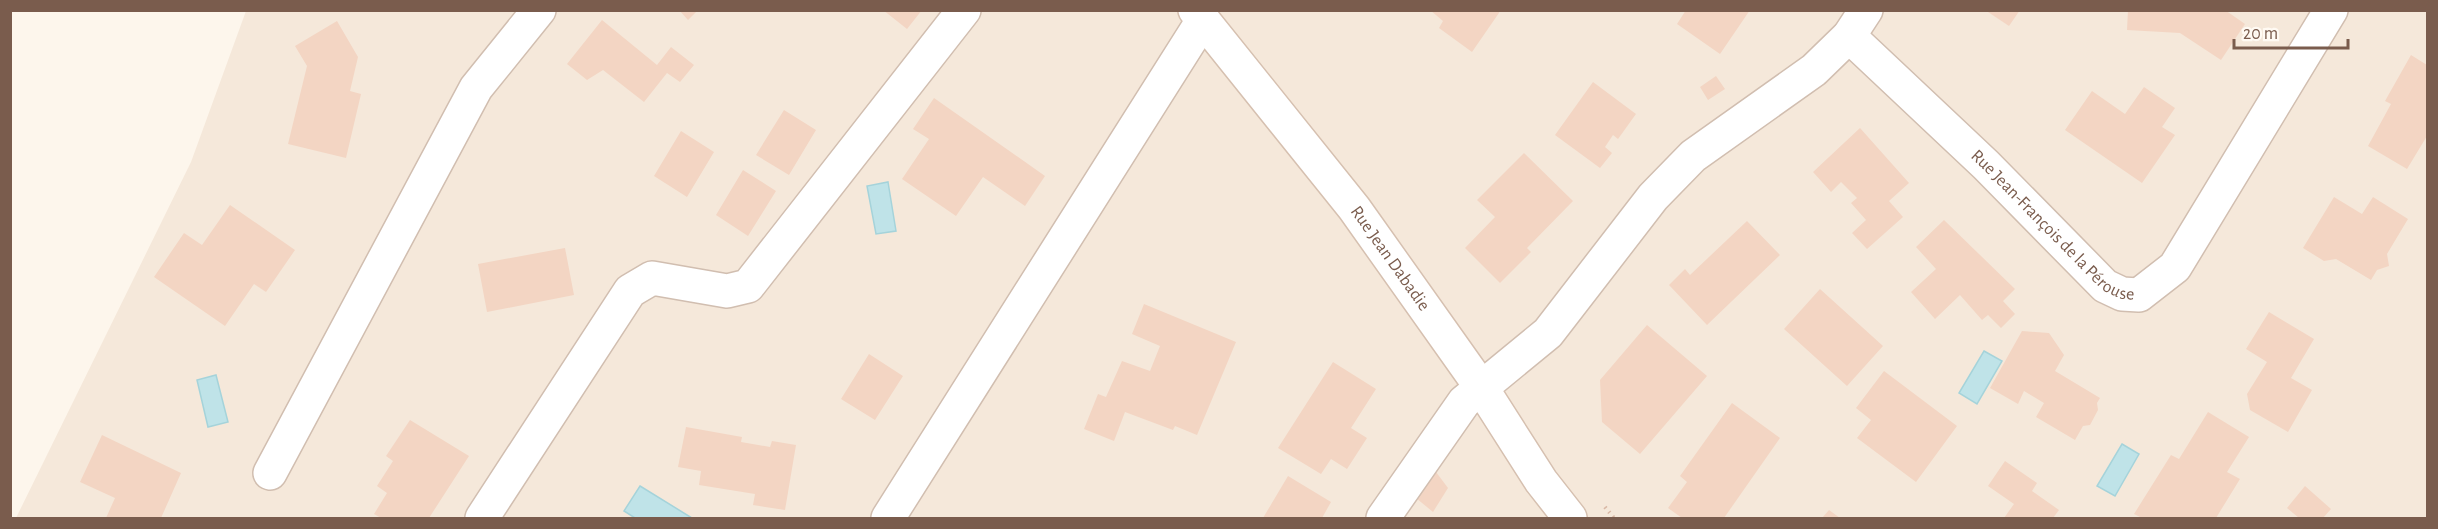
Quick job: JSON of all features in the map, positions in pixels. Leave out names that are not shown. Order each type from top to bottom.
[{"type":"street","points":[[270,473],[476,88],[539,10]]},
{"type":"street","points":[[482,519],[630,291],[652,278],[727,291],[748,286],[964,10]]},
{"type":"street","name":"Rue Jean-François de la Pérouse","points":[[1383,519],[1464,402],[1548,333],[1653,197],[1693,156],[1814,70],[1858,23],[1986,165],[2105,286],[2122,294],[2139,295],[2175,267],[2331,10]]},
{"type":"street","points":[[888,519],[1199,15]]},
{"type":"street","name":"Rue Jean Dabadie","points":[[1199,15],[1354,208],[1481,387],[1541,481],[1570,519]]},
{"type":"shaded area","points":[[246,11],[2427,11],[2427,518],[16,518],[191,162]]},
{"type":"water","points":[[888,182],[896,231],[876,234],[867,186]]},
{"type":"water","points":[[1984,351],[2002,361],[1977,404],[1959,393]]},
{"type":"water","points":[[216,375],[228,422],[208,427],[197,380]]},
{"type":"water","points":[[2122,444],[2139,454],[2115,496],[2097,486]]},
{"type":"water","points":[[640,486],[692,518],[635,518],[624,511]]},
{"type":"building","points":[[679,10],[698,10],[688,20]]},
{"type":"building","points":[[883,10],[922,10],[907,29]]},
{"type":"building","points":[[1430,10],[1501,10],[1472,52],[1439,28],[1443,21]]},
{"type":"building","points":[[1686,10],[1750,10],[1720,54],[1677,24]]},
{"type":"building","points":[[1985,10],[2020,10],[2009,26]]},
{"type":"building","points":[[2128,10],[2225,10],[2245,24],[2221,60],[2180,33],[2127,30]]},
{"type":"building","points":[[602,20],[657,65],[671,47],[694,65],[680,82],[667,73],[644,102],[603,70],[587,80],[567,64]]},
{"type":"building","points":[[337,21],[358,57],[350,91],[361,94],[346,158],[288,144],[307,66],[295,46]]},
{"type":"building","points":[[2411,55],[2427,65],[2427,136],[2407,169],[2368,146],[2391,104],[2385,101]]},
{"type":"building","points":[[1716,76],[1725,89],[1708,100],[1700,87]]},
{"type":"building","points":[[1593,82],[1636,114],[1618,139],[1613,135],[1605,147],[1612,153],[1600,168],[1555,135]]},
{"type":"building","points":[[2144,87],[2175,108],[2162,127],[2175,135],[2142,183],[2065,130],[2092,91],[2125,114]]},
{"type":"building","points":[[934,98],[1045,176],[1025,206],[983,177],[956,216],[902,179],[929,139],[913,129]]},
{"type":"building","points":[[784,110],[816,130],[789,175],[756,155]]},
{"type":"building","points":[[1860,128],[1909,183],[1889,201],[1903,217],[1867,249],[1852,233],[1866,220],[1851,203],[1857,198],[1841,182],[1831,192],[1813,172]]},
{"type":"building","points":[[681,131],[714,152],[687,197],[654,176]]},
{"type":"building","points":[[1524,153],[1573,201],[1527,248],[1531,252],[1500,283],[1465,248],[1495,217],[1477,200]]},
{"type":"building","points":[[743,170],[776,191],[748,236],[716,215]]},
{"type":"building","points":[[2334,197],[2362,214],[2373,197],[2408,219],[2387,254],[2389,266],[2377,270],[2371,280],[2336,259],[2324,261],[2303,248]]},
{"type":"building","points":[[230,205],[295,250],[266,292],[254,284],[225,326],[154,277],[184,233],[202,245]]},
{"type":"building","points":[[1944,220],[2015,289],[2003,301],[2015,314],[2001,328],[1988,315],[1982,320],[1960,295],[1935,319],[1911,292],[1936,269],[1916,247]]},
{"type":"building","points":[[1747,221],[1780,255],[1707,325],[1669,285],[1685,269],[1690,275]]},
{"type":"building","points":[[565,248],[574,295],[487,312],[478,264]]},
{"type":"building","points":[[1820,289],[1883,346],[1847,386],[1784,329]]},
{"type":"building","points":[[1144,304],[1236,342],[1197,435],[1175,426],[1173,430],[1125,412],[1114,441],[1084,429],[1098,394],[1106,397],[1122,361],[1150,371],[1160,346],[1132,334]]},
{"type":"building","points":[[2269,312],[2314,339],[2291,378],[2312,390],[2288,432],[2250,410],[2247,394],[2267,362],[2246,349]]},
{"type":"building","points":[[1647,325],[1707,376],[1640,454],[1602,422],[1600,380]]},
{"type":"building","points":[[2022,331],[2049,333],[2064,355],[2055,371],[2100,398],[2097,403],[2098,410],[2090,425],[2083,426],[2075,440],[2036,417],[2044,403],[2024,391],[2018,404],[1990,388]]},
{"type":"building","points":[[869,354],[903,376],[875,420],[841,399]]},
{"type":"building","points":[[1333,362],[1376,389],[1351,428],[1367,438],[1347,469],[1331,459],[1321,474],[1278,448]]},
{"type":"building","points":[[1884,371],[1957,426],[1916,482],[1857,438],[1871,420],[1856,408]]},
{"type":"building","points":[[1732,403],[1780,438],[1724,518],[1682,518],[1668,508],[1687,482],[1680,476]]},
{"type":"building","points":[[2208,412],[2249,437],[2227,472],[2240,479],[2216,518],[2142,518],[2134,514],[2171,455],[2179,459]]},
{"type":"building","points":[[410,420],[469,456],[429,518],[381,518],[374,514],[387,493],[377,486],[393,461],[386,456]]},
{"type":"building","points":[[686,427],[742,437],[741,442],[770,447],[772,441],[796,445],[785,510],[753,505],[755,494],[699,485],[701,471],[678,467]]},
{"type":"building","points":[[102,435],[181,473],[161,518],[106,518],[115,498],[80,482]]},
{"type":"building","points":[[2005,461],[2037,483],[2032,491],[2059,510],[2053,518],[2004,518],[2014,504],[1988,486]]},
{"type":"building","points":[[1436,472],[1448,488],[1433,512],[1416,498]]},
{"type":"building","points":[[1288,476],[1331,502],[1322,518],[1263,518]]},
{"type":"building","points":[[2305,486],[2331,509],[2323,518],[2299,518],[2287,508]]},
{"type":"building","points":[[1829,510],[1840,518],[1822,518]]}]
